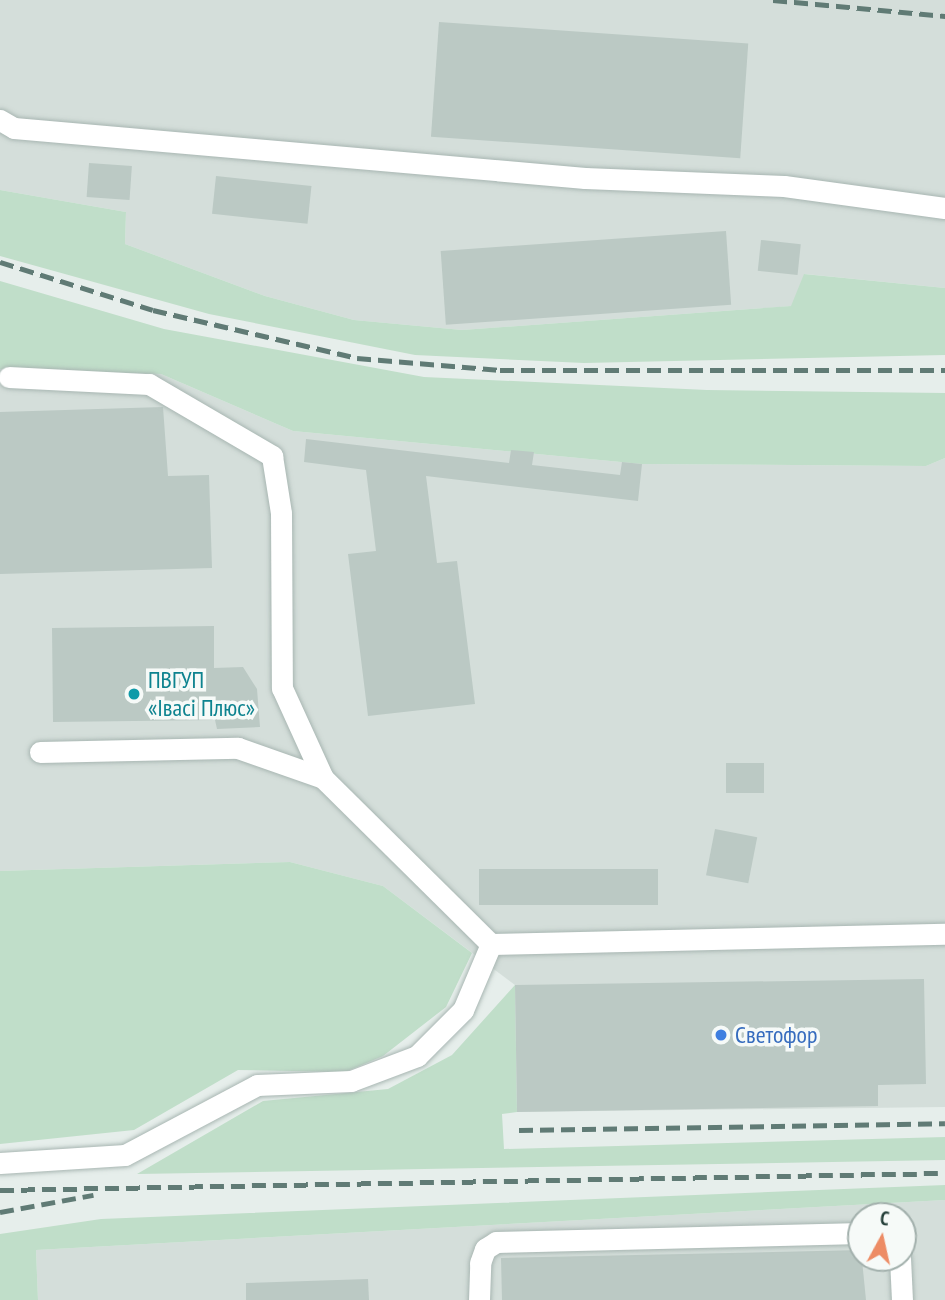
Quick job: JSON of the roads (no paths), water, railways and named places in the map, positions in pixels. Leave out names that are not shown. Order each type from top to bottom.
[{"type":"lane","points":[[0,120],[14,128],[585,178],[784,186],[945,208]]},
{"type":"lane","points":[[9,377],[149,384],[272,456],[281,513],[282,688],[323,778],[491,944],[945,934]]},
{"type":"lane","points":[[40,751],[238,748],[323,778]]},
{"type":"lane","points":[[0,1163],[125,1154],[257,1085],[351,1081],[417,1056],[463,1010],[491,944]]},
{"type":"lane","points":[[479,1300],[480,1263],[485,1249],[496,1242],[847,1233]]},
{"type":"lane","points":[[901,1272],[902,1300]]},
{"type":"railway","points":[[773,0],[945,16]]},
{"type":"railway","points":[[0,262],[153,310],[357,358],[500,370],[945,370]]},
{"type":"railway","points":[[519,1130],[945,1123]]},
{"type":"railway","points":[[0,1190],[945,1173]]},
{"type":"railway","points":[[0,1212],[93,1195]]},
{"type":"place","name":"ПВГУП «Івасі Плюс»","points":[[134,694]]},
{"type":"place","name":"Светофор","points":[[721,1035]]}]
